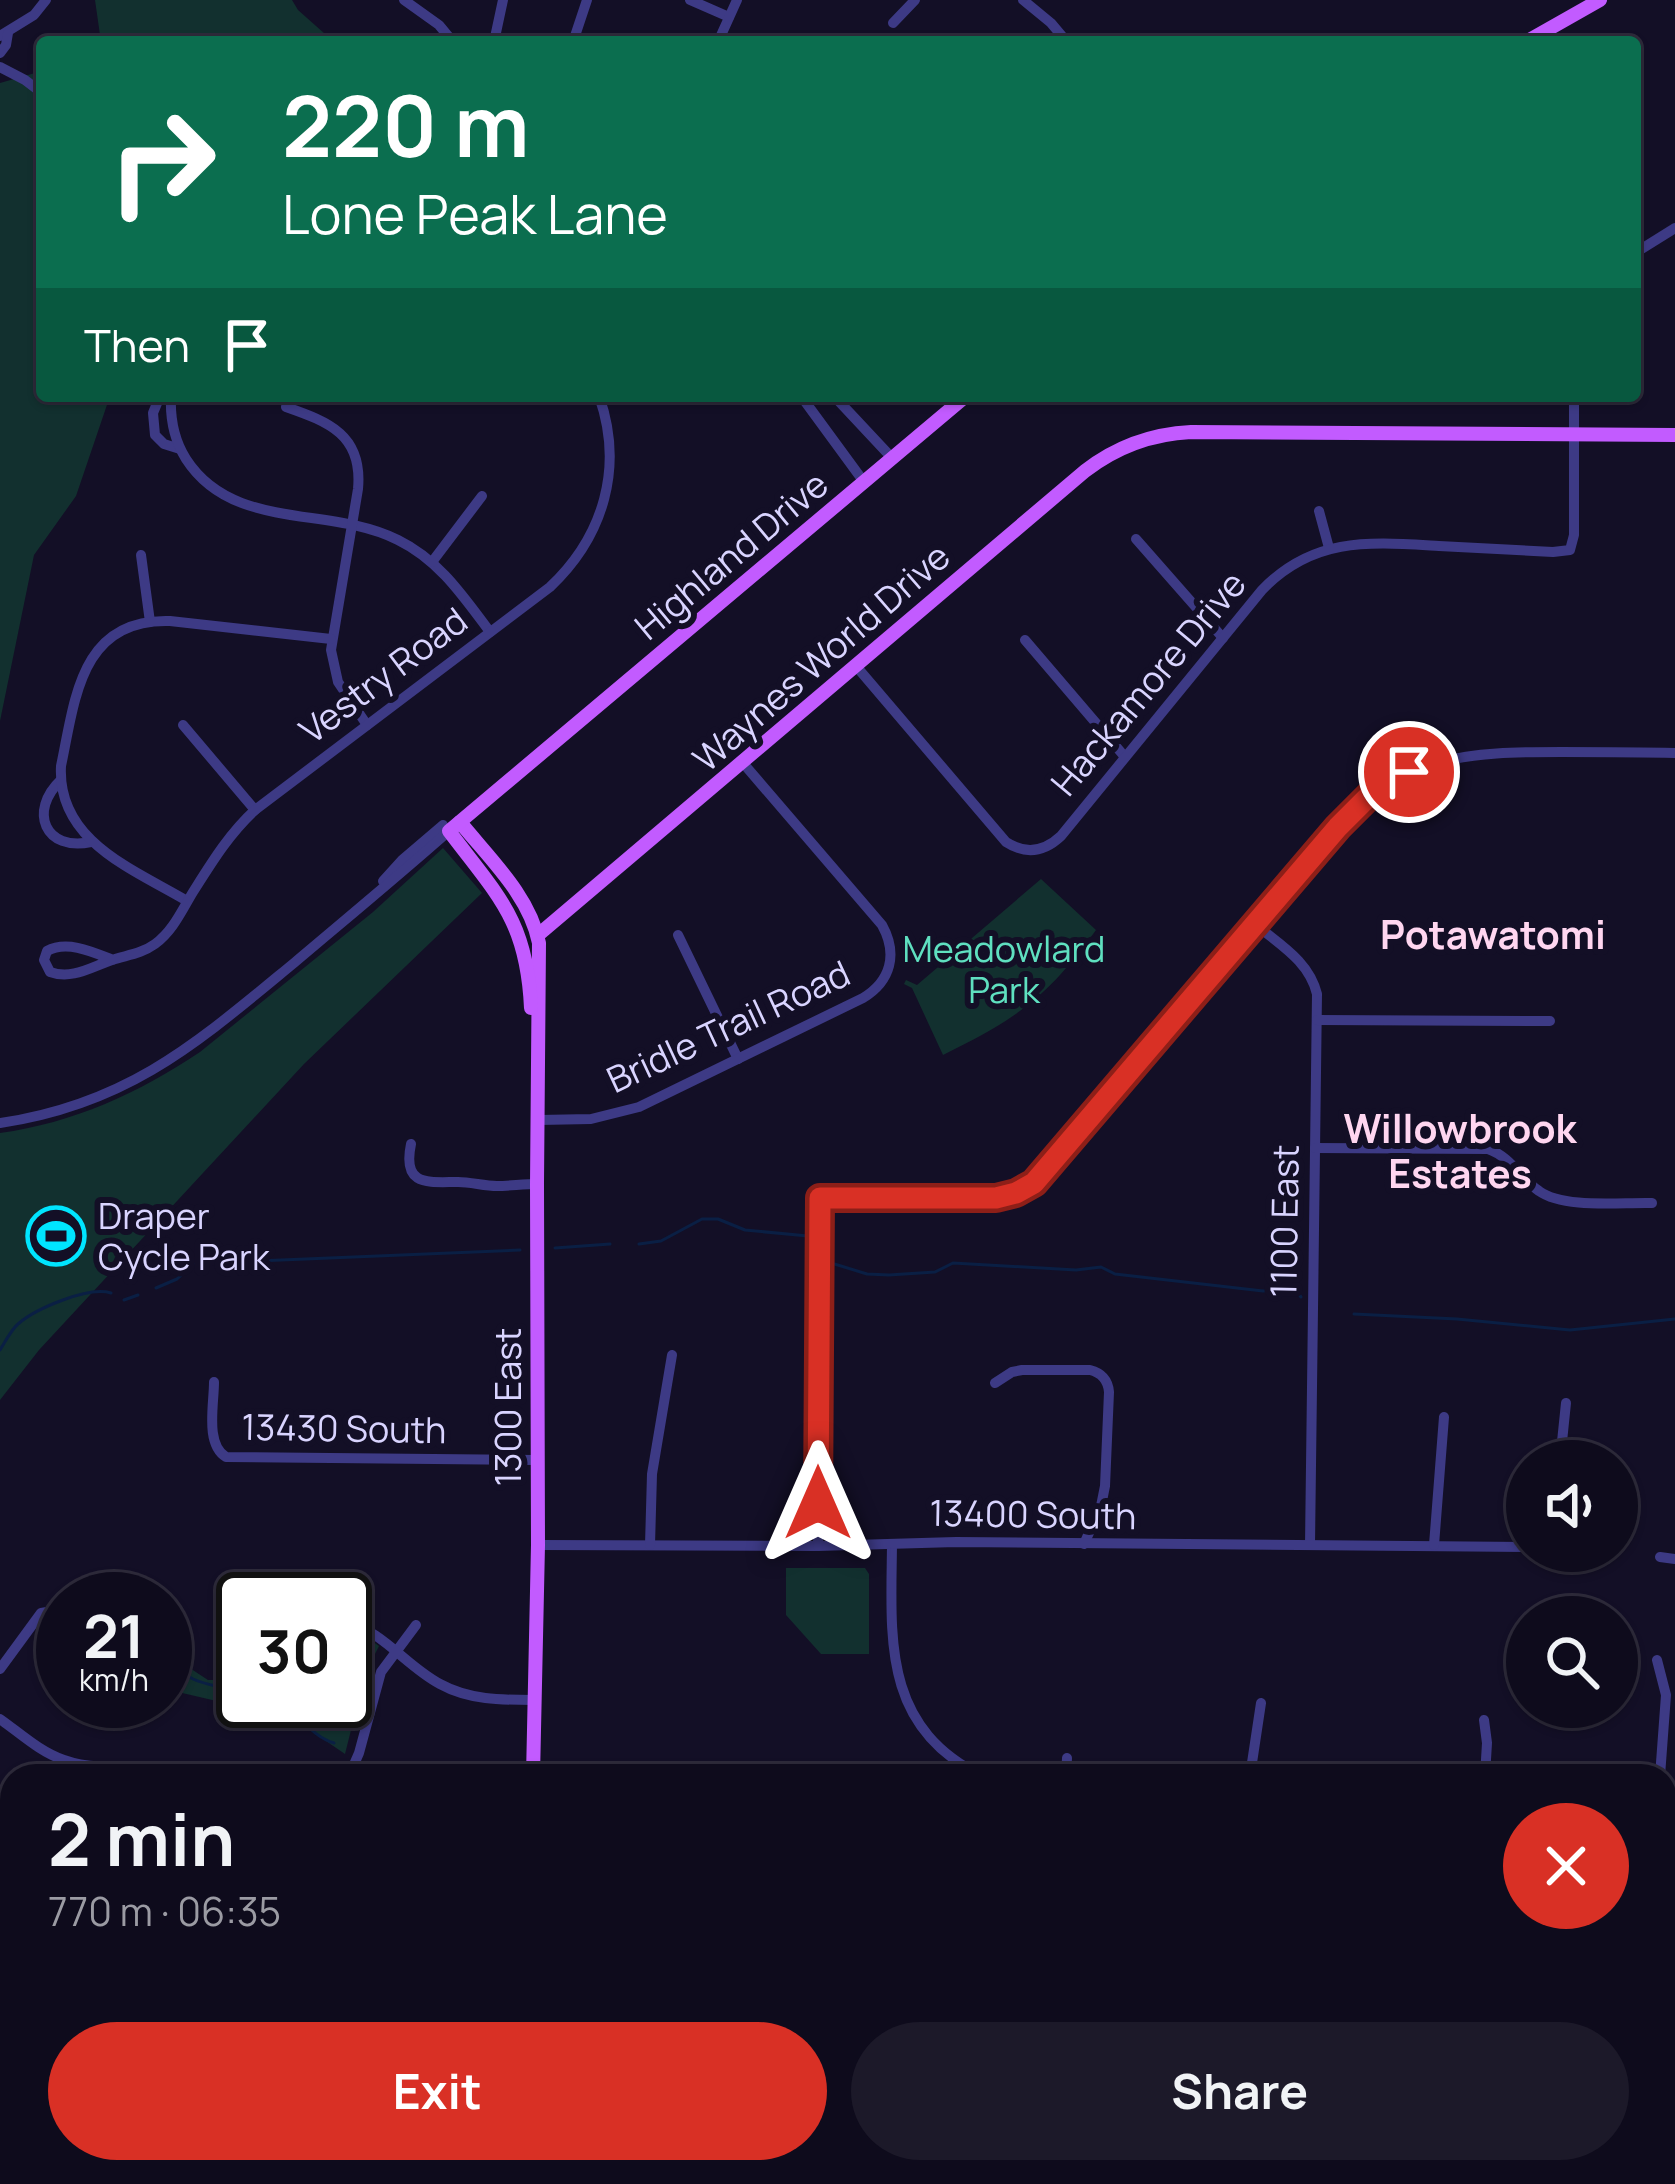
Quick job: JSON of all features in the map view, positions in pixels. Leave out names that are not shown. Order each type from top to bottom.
[{"type":"main road","points":[[1537,36],[1600,0]]},
{"type":"main road","name":"Highland Drive","points":[[450,826],[959,402]]},
{"type":"main road","name":"Waynes World Drive","points":[[538,935],[1112,453],[1150,438],[1191,432],[1675,435]]},
{"type":"main road","points":[[498,870],[478,834],[478,822],[535,759]]},
{"type":"main road","name":"1300 East","points":[[450,826],[498,870],[525,906],[538,935],[538,1545],[533,1764]]},
{"type":"main road","name":"1300 East","points":[[450,826],[519,933],[539,1038]]},
{"type":"main road","points":[[519,933],[527,938],[538,935]]},
{"type":"street","points":[[0,53],[6,45],[4,34],[34,15],[46,0]]},
{"type":"street","points":[[404,0],[448,36]]},
{"type":"street","points":[[495,36],[503,0]]},
{"type":"street","points":[[575,36],[586,0]]},
{"type":"street","points":[[690,0],[729,16]]},
{"type":"street","points":[[721,36],[737,0]]},
{"type":"street","points":[[893,23],[915,0]]},
{"type":"street","points":[[1023,0],[1053,35]]},
{"type":"street","points":[[0,67],[36,89]]},
{"type":"street","points":[[1641,249],[1675,229]]},
{"type":"street","points":[[158,402],[154,435],[180,449]]},
{"type":"street","points":[[171,402],[180,449],[202,480],[239,504],[352,524],[393,537],[432,562],[490,632]]},
{"type":"street","name":"Vestry Road","points":[[113,960],[62,946],[50,948],[44,957],[47,970],[62,975],[91,970],[159,941],[220,848],[255,810],[561,577],[583,550],[607,493],[609,436],[600,402]]},
{"type":"street","points":[[806,402],[864,482]]},
{"type":"street","points":[[840,402],[892,458]]},
{"type":"street","points":[[1574,402],[1574,434]]},
{"type":"street","points":[[286,406],[333,426],[351,447],[357,463],[359,481],[332,662],[338,682],[367,725]]},
{"type":"street","name":"Hackamore Drive","points":[[856,667],[1000,837],[1019,849],[1040,850],[1056,841],[1277,575],[1307,557],[1329,548],[1382,542],[1570,550],[1574,434]]},
{"type":"street","points":[[432,562],[482,496]]},
{"type":"street","points":[[1319,511],[1329,548]]},
{"type":"street","points":[[1136,538],[1222,638]]},
{"type":"street","points":[[141,555],[150,622]]},
{"type":"street","points":[[188,901],[91,842],[67,808],[61,780],[79,682],[88,663],[110,639],[129,627],[150,622],[332,639]]},
{"type":"street","points":[[1025,640],[1125,757]]},
{"type":"street","points":[[183,725],[255,810]]},
{"type":"street","points":[[818,1546],[820,1198],[985,1198],[1025,1189],[1359,805],[1382,786],[1422,766],[1459,756],[1674,753]]},
{"type":"street","name":"Bridle Trail Road","points":[[539,1120],[591,1119],[627,1111],[871,993],[887,974],[889,941],[881,926],[743,763]]},
{"type":"street","points":[[61,780],[45,798],[46,828],[67,843],[91,842]]},
{"type":"street","name":"Highland Drive","points":[[0,1124],[91,1101],[164,1065],[371,898],[402,860],[450,826]]},
{"type":"street","name":"1100 East","points":[[1255,924],[1309,972],[1317,994],[1310,1545]]},
{"type":"street","points":[[678,935],[738,1058]]},
{"type":"street","points":[[1317,1020],[1550,1021]]},
{"type":"street","points":[[411,1144],[409,1166],[424,1182],[536,1184]]},
{"type":"street","points":[[1315,1148],[1488,1149],[1507,1158],[1529,1183],[1556,1200],[1652,1203]]},
{"type":"street","points":[[650,1545],[652,1465],[672,1355]]},
{"type":"street","points":[[995,1383],[1022,1370],[1090,1370],[1106,1381],[1105,1486],[1084,1544]]},
{"type":"street","name":"13430 South","points":[[214,1382],[214,1442],[222,1456],[538,1460]]},
{"type":"street","points":[[1562,1440],[1566,1403]]},
{"type":"street","points":[[1434,1545],[1444,1417]]},
{"type":"street","points":[[892,1544],[892,1652],[901,1686],[926,1732],[961,1764]]},
{"type":"street","name":"13400 South","points":[[538,1545],[1506,1547]]},
{"type":"street","points":[[1660,1557],[1675,1558]]},
{"type":"street","points":[[0,1669],[36,1619]]},
{"type":"street","points":[[354,1764],[376,1682],[416,1625]]},
{"type":"street","points":[[372,1633],[427,1676],[465,1695],[533,1700]]},
{"type":"street","points":[[1657,1660],[1670,1724],[1662,1764]]},
{"type":"street","points":[[1252,1764],[1262,1703]]},
{"type":"street","points":[[0,1719],[65,1764]]},
{"type":"street","points":[[1484,1720],[1486,1764]]},
{"type":"street","points":[[1067,1758],[1067,1764]]},
{"type":"green space","points":[[95,0],[292,0],[327,36],[100,36]]},
{"type":"green space","points":[[36,73],[36,402],[108,402],[76,496],[34,555],[0,721],[0,83]]},
{"type":"green space","points":[[443,848],[482,893],[304,1064],[39,1350],[0,1400],[0,1133],[53,1122],[104,1104],[200,1052],[373,912]]},
{"type":"green space","name":"Meadowlard Park","points":[[1041,879],[1096,930],[1062,973],[1028,1004],[943,1055],[906,980],[917,985]]},
{"type":"green space","points":[[786,1568],[865,1568],[869,1574],[869,1654],[821,1654],[786,1615]]},
{"type":"green space","points":[[192,1670],[216,1680],[216,1701],[192,1695]]},
{"type":"green space","points":[[307,1728],[352,1728],[345,1754]]},
{"type":"waterway","points":[[639,1244],[661,1241],[702,1219],[718,1219],[745,1230],[808,1236]]},
{"type":"waterway","points":[[555,1248],[610,1244]]},
{"type":"waterway","points":[[156,1288],[177,1279],[199,1259],[234,1269],[257,1261],[520,1250]]},
{"type":"waterway","points":[[828,1262],[867,1274],[889,1275],[935,1272],[953,1263],[1076,1270],[1101,1267],[1115,1274],[1279,1290],[1301,1297]]},
{"type":"waterway","points":[[0,1350],[15,1327],[36,1312],[76,1296],[111,1293]]},
{"type":"waterway","points":[[124,1300],[138,1295]]},
{"type":"waterway","points":[[1354,1314],[1570,1330],[1675,1319]]},
{"type":"waterway","points":[[192,1678],[216,1686]]},
{"type":"waterway","points":[[310,1728],[334,1743]]},
{"type":"place","name":"Draper Cycle Park","points":[[56,1236]]},
{"type":"district","name":"Potawatomi","points":[[1493,934]]},
{"type":"district","name":"Willowbrook Estates","points":[[1460,1150]]},
{"type":"route","points":[[818,1503],[820,1198],[996,1198],[1034,1183],[1338,827],[1370,795],[1409,772]]}]
